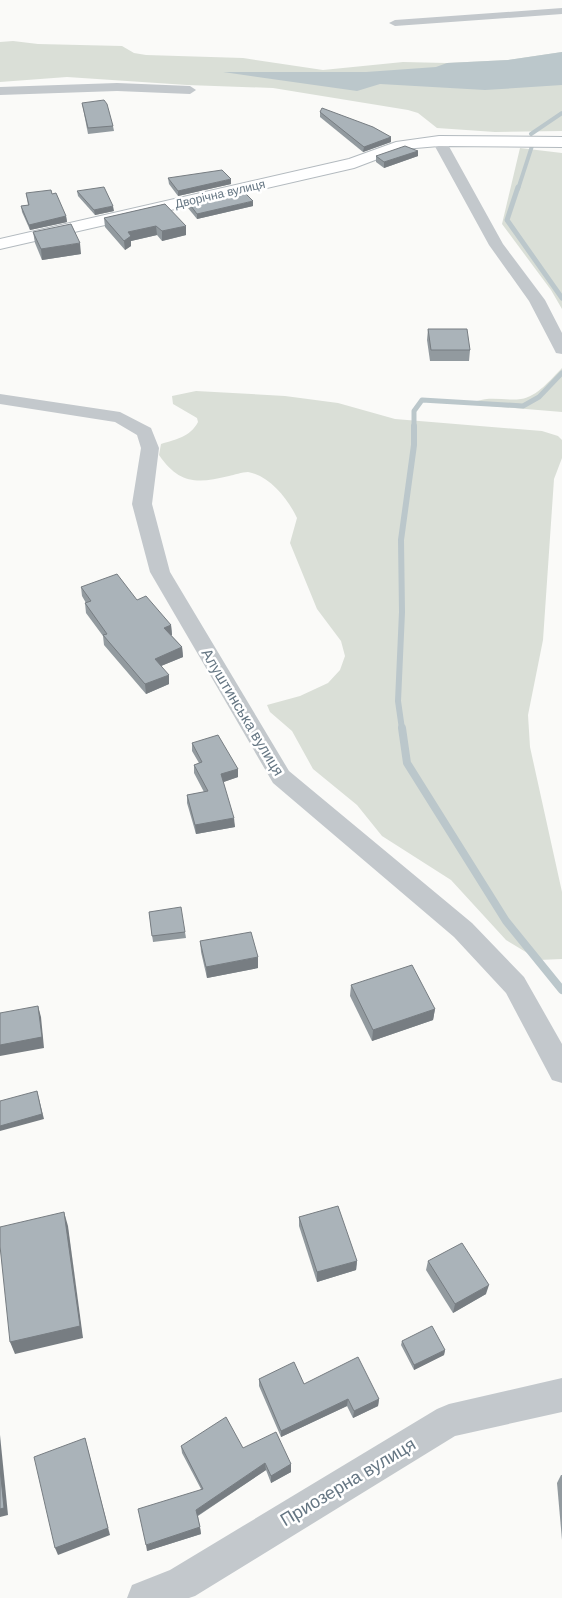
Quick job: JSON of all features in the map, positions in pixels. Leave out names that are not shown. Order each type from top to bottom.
[{"type":"street","points":[[395,23],[562,11]]},
{"type":"street","points":[[0,90],[117,87],[190,90]]},
{"type":"street","points":[[439,141],[496,245],[537,300],[562,349]]},
{"type":"street","name":"Дворічна вулиця","points":[[0,244],[354,163],[402,145],[439,141],[562,142]]},
{"type":"street","name":"Алуштинська вулиця","points":[[0,399],[120,417],[145,432],[150,448],[142,504],[160,572],[281,777],[463,930],[515,985],[562,1071]]},
{"type":"street","name":"Приозерна вулиця","points":[[145,1598],[182,1583],[449,1421],[562,1395]]},
{"type":"shaded area","points":[[13,41],[38,44],[122,46],[134,53],[146,55],[243,58],[323,70],[403,62],[447,63],[508,60],[562,52],[562,131],[495,132],[437,128],[418,113],[408,110],[273,88],[187,85],[67,77],[0,82],[0,42]]},
{"type":"shaded area","points":[[562,52],[562,85],[485,90],[380,84],[357,91],[223,72],[366,72],[436,67],[447,63],[508,60]]},
{"type":"shaded area","points":[[520,148],[562,153],[562,309],[551,290],[502,224]]},
{"type":"shaded area","points":[[562,368],[562,412],[478,405],[477,401],[483,400],[527,398],[543,387]]},
{"type":"shaded area","points":[[196,391],[285,396],[338,403],[395,419],[542,431],[558,436],[562,440],[562,458],[554,479],[543,640],[528,715],[530,747],[562,892],[562,959],[539,960],[506,940],[451,880],[382,836],[357,805],[313,769],[292,731],[270,712],[267,705],[300,696],[328,683],[340,670],[345,656],[341,641],[317,609],[290,543],[297,518],[289,503],[277,489],[264,478],[248,472],[218,479],[198,481],[190,479],[174,472],[159,455],[161,444],[187,434],[198,422],[197,418],[173,404],[172,396]]},
{"type":"building","points":[[104,100],[107,104],[113,126],[88,128],[82,103]]},
{"type":"building","points":[[322,108],[373,127],[391,137],[364,147],[320,112]]},
{"type":"building","points":[[405,146],[418,151],[384,162],[376,156]]},
{"type":"building","points":[[222,170],[231,179],[178,191],[168,178]]},
{"type":"building","points":[[104,187],[113,206],[94,210],[77,191]]},
{"type":"building","points":[[51,190],[52,194],[56,193],[66,216],[29,225],[21,206],[29,205],[26,193]]},
{"type":"building","points":[[242,190],[253,201],[197,214],[188,202]]},
{"type":"building","points":[[165,204],[186,226],[162,231],[156,226],[128,232],[131,236],[124,241],[104,218]]},
{"type":"building","points":[[71,224],[80,243],[41,249],[33,232]]},
{"type":"building","points":[[428,329],[467,329],[470,350],[431,350]]},
{"type":"building","points":[[117,574],[137,600],[146,596],[171,625],[164,628],[182,647],[155,659],[169,675],[145,684],[103,635],[107,634],[85,603],[91,601],[81,587]]},
{"type":"building","points":[[218,735],[238,769],[221,774],[234,818],[195,825],[187,795],[208,791],[194,765],[202,762],[192,743]]},
{"type":"building","points":[[181,907],[185,932],[152,936],[149,912]]},
{"type":"building","points":[[251,932],[258,957],[206,967],[200,941]]},
{"type":"building","points":[[412,965],[435,1009],[373,1030],[351,985]]},
{"type":"building","points":[[38,1006],[42,1037],[0,1045],[0,1013]]},
{"type":"building","points":[[37,1091],[42,1114],[0,1126],[0,1101]]},
{"type":"building","points":[[338,1206],[357,1261],[317,1272],[299,1217]]},
{"type":"building","points":[[64,1212],[80,1326],[10,1342],[0,1246],[0,1227]]},
{"type":"building","points":[[462,1243],[489,1285],[455,1304],[428,1261]]},
{"type":"building","points":[[432,1326],[445,1350],[414,1365],[402,1341]]},
{"type":"building","points":[[358,1357],[379,1399],[354,1411],[348,1399],[281,1431],[259,1379],[294,1362],[304,1384]]},
{"type":"building","points":[[226,1417],[243,1448],[276,1432],[291,1464],[271,1476],[265,1463],[196,1510],[200,1527],[146,1545],[138,1509],[203,1489],[181,1446]]},
{"type":"building","points":[[85,1438],[108,1528],[55,1548],[34,1457]]},
{"type":"building","points":[[0,1468],[4,1508],[0,1509]]},
{"type":"waterway","points":[[531,134],[562,113]]},
{"type":"waterway","points":[[518,189],[532,146]]},
{"type":"waterway","points":[[518,187],[507,220],[562,298]]},
{"type":"waterway","points":[[402,729],[398,701],[402,612],[401,540],[414,445],[414,411],[422,400],[523,406],[539,397],[562,373]]},
{"type":"waterway","points":[[402,728],[407,763],[506,921],[562,990]]}]
